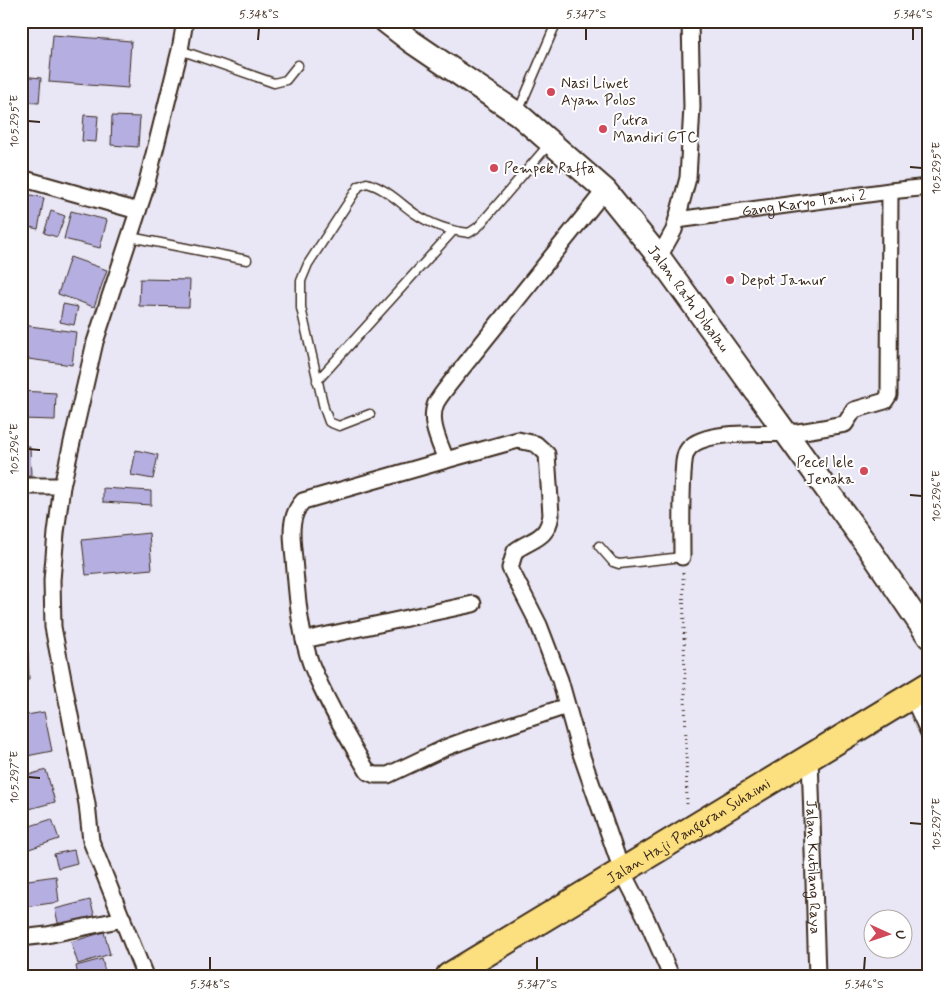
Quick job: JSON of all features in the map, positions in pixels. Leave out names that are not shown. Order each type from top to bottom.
[{"type":"main road","name":"Jalan Ratu Dibalau","points":[[386,21],[412,42],[518,114],[605,190],[659,257],[866,544],[929,638]]},
{"type":"main road","name":"Jalan Haji Pangeran Suhaimi","points":[[449,976],[920,690]]},
{"type":"street","points":[[145,976],[92,841],[53,627],[52,580],[62,486],[95,342],[138,211],[180,50],[185,21]]},
{"type":"street","points":[[659,257],[674,230],[688,178],[692,107],[690,21]]},
{"type":"street","points":[[21,178],[138,211]]},
{"type":"street","name":"Gang Karyo Tami 2","points":[[677,220],[929,187]]},
{"type":"street","points":[[446,460],[435,430],[433,417],[436,403],[605,190]]},
{"type":"street","points":[[682,557],[681,503],[684,457],[691,446],[713,437],[786,433],[846,424],[854,410],[885,401],[889,395],[890,191]]},
{"type":"street","points":[[567,706],[447,747],[388,776],[375,775],[368,772],[336,716],[311,663],[304,640],[296,586],[291,528],[298,507],[303,501],[518,440],[536,444],[547,454],[551,515],[549,524],[545,533],[515,551],[510,568],[539,625],[560,680],[567,706],[578,748],[622,871],[646,918],[671,976]]},
{"type":"street","points":[[21,486],[62,486]]},
{"type":"street","points":[[304,640],[472,604]]},
{"type":"street","points":[[920,690],[929,733]]},
{"type":"street","name":"Jalan Kutilang Raya","points":[[810,757],[817,976]]},
{"type":"street","points":[[21,938],[47,935],[123,919]]},
{"type":"lane","points":[[518,114],[557,21]]},
{"type":"lane","points":[[180,50],[274,83],[286,80],[298,65]]},
{"type":"lane","points":[[370,414],[339,426],[329,422],[317,381],[301,308],[301,281],[308,264],[359,186],[367,182],[377,186],[416,214],[453,231],[470,233],[478,227],[550,143]]},
{"type":"lane","points":[[317,381],[453,231]]},
{"type":"lane","points":[[130,237],[247,260]]},
{"type":"lane","points":[[599,546],[613,562],[619,564],[682,557]]},
{"type":"path","points":[[682,557],[687,812],[693,828]]},
{"type":"building","points":[[53,35],[131,41],[128,88],[49,82]]},
{"type":"building","points":[[21,76],[41,78],[39,103],[21,102]]},
{"type":"building","points":[[84,115],[98,116],[96,142],[82,141]]},
{"type":"building","points":[[112,116],[140,117],[138,147],[111,145]]},
{"type":"building","points":[[23,193],[44,198],[38,229],[21,225]]},
{"type":"building","points":[[51,211],[65,216],[57,237],[44,233]]},
{"type":"building","points":[[71,211],[107,220],[100,248],[64,239]]},
{"type":"building","points":[[70,257],[107,270],[94,307],[58,294]]},
{"type":"building","points":[[140,279],[190,280],[189,307],[139,306]]},
{"type":"building","points":[[63,304],[78,307],[74,325],[60,322]]},
{"type":"building","points":[[22,325],[76,332],[72,365],[21,358]]},
{"type":"building","points":[[21,391],[56,393],[55,420],[21,419]]},
{"type":"building","points":[[21,446],[30,446],[31,476],[21,477]]},
{"type":"building","points":[[136,450],[158,455],[153,479],[131,475]]},
{"type":"building","points":[[103,488],[151,491],[151,505],[103,502]]},
{"type":"building","points":[[149,533],[152,569],[86,575],[82,540]]},
{"type":"building","points":[[21,652],[28,652],[29,680],[21,680]]},
{"type":"building","points":[[44,712],[52,751],[22,757],[21,716]]},
{"type":"building","points":[[46,770],[55,802],[22,811],[21,777]]},
{"type":"building","points":[[52,819],[59,839],[26,850],[21,837],[21,829]]},
{"type":"building","points":[[74,850],[77,863],[58,868],[54,854]]},
{"type":"building","points":[[56,876],[59,902],[24,907],[21,881]]},
{"type":"building","points":[[90,900],[95,917],[59,927],[55,909]]},
{"type":"building","points":[[104,932],[110,954],[78,964],[71,942]]},
{"type":"building","points":[[102,959],[106,976],[78,976],[76,966]]},
{"type":"place","name":"Nasi Liwet Ayam Polos","points":[[551,92]]},
{"type":"place","name":"Putra Mandiri GTC","points":[[603,129]]},
{"type":"place","name":"Pempek Raffa","points":[[494,168]]},
{"type":"place","name":"Depot Jamur","points":[[730,280]]},
{"type":"place","name":"Pecel lele Jenaka","points":[[864,471]]}]
